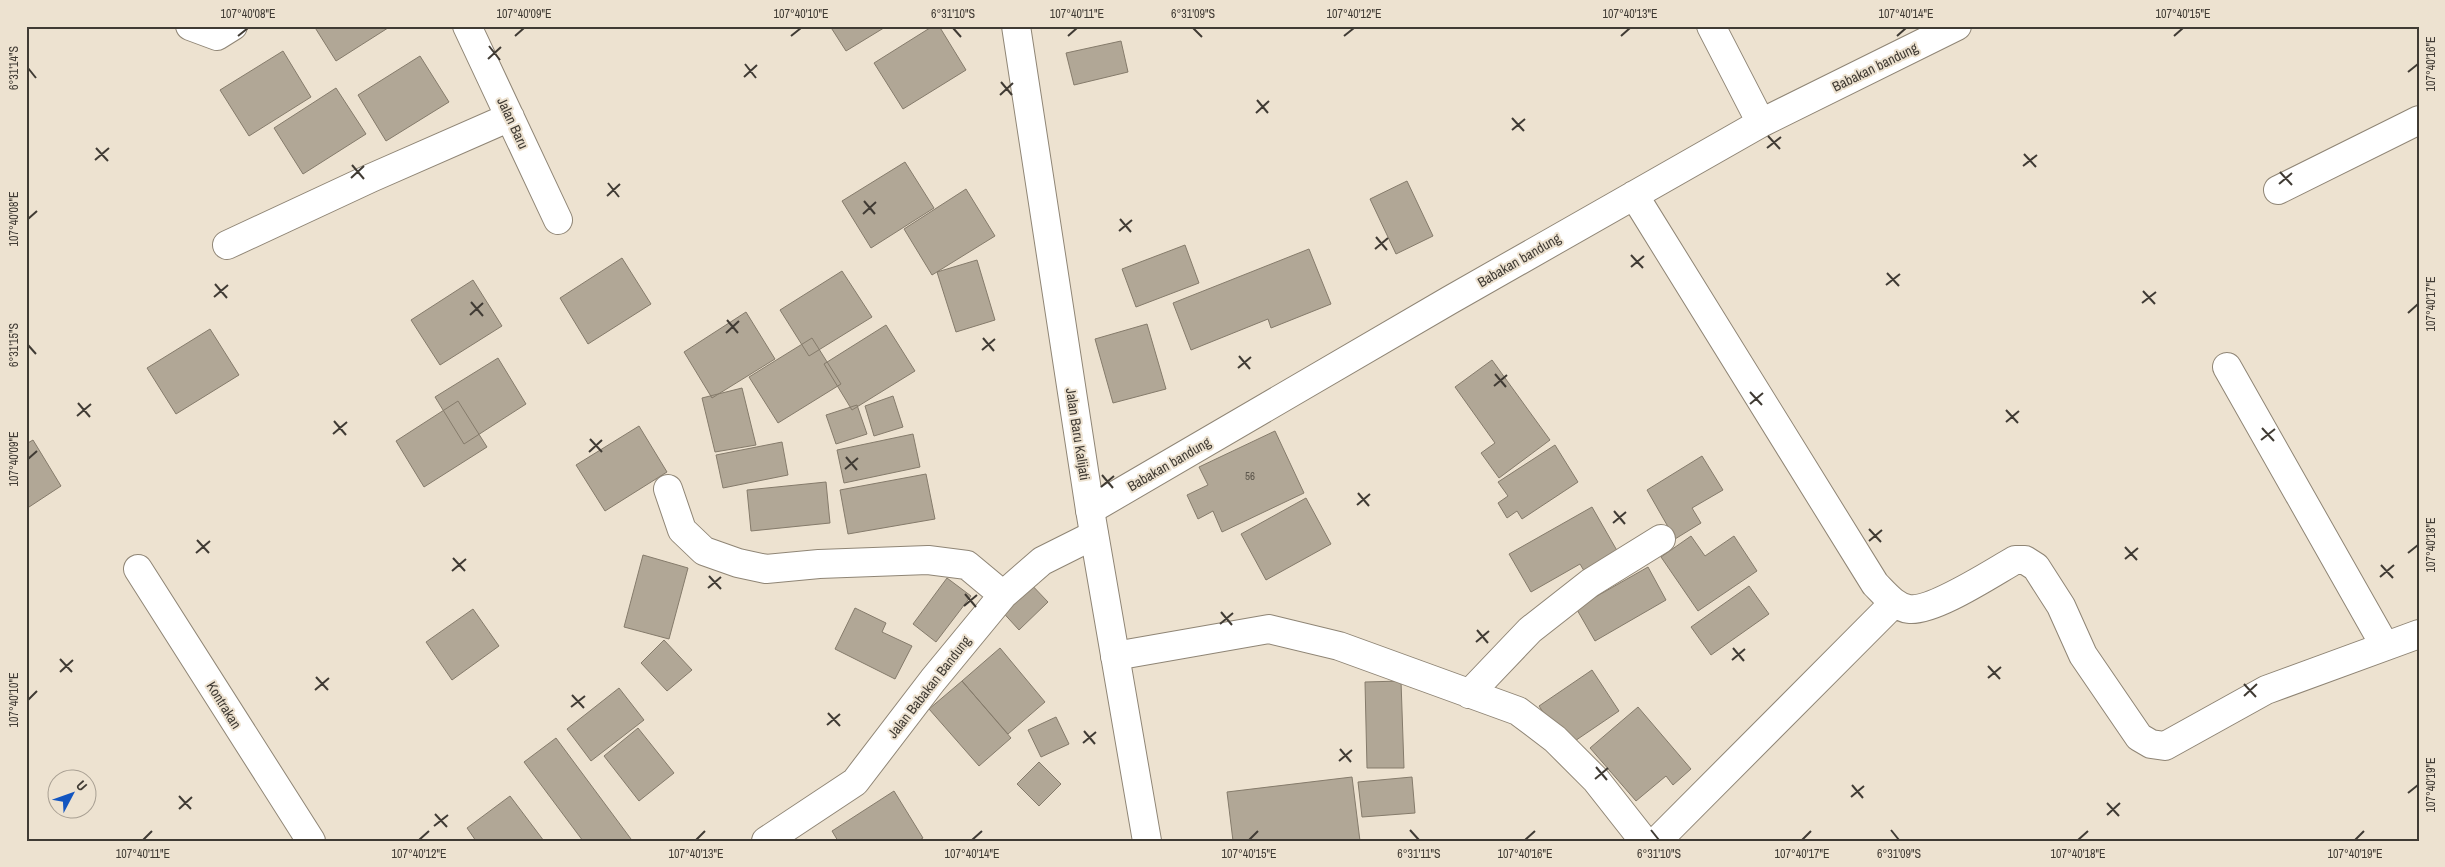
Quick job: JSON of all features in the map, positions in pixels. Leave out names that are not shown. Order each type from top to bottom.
[{"type":"street","points":[[190,26],[216,36],[233,26]]},
{"type":"street","name":"Jalan Baru Kalijati","points":[[1016,26],[1092,522],[1147,841]]},
{"type":"street","points":[[1711,26],[1761,123]]},
{"type":"street","name":"Babakan bandung","points":[[1092,522],[1634,194],[1761,123],[1957,26]]},
{"type":"street","name":"Jalan Baru","points":[[473,28],[510,117],[558,220]]},
{"type":"street","points":[[227,245],[371,178],[510,117]]},
{"type":"street","points":[[2278,190],[2419,120]]},
{"type":"street","points":[[1634,194],[1875,584],[1894,603],[1910,609],[1932,605],[2014,560],[2025,560],[2036,568],[2061,606],[2083,654],[2139,737],[2151,744],[2165,746],[2266,690],[2419,634]]},
{"type":"street","points":[[2227,366],[2385,646]]},
{"type":"street","points":[[668,489],[682,530],[704,551],[738,563],[766,569],[819,564],[928,560],[967,565],[1003,595]]},
{"type":"street","name":"Jalan Babakan Bandung","points":[[766,841],[855,782],[933,680],[1003,595],[1042,561],[1092,522]]},
{"type":"street","points":[[1469,694],[1530,630],[1590,584],[1662,539]]},
{"type":"street","name":"Kontrakan","points":[[138,569],[311,841]]},
{"type":"street","points":[[1657,841],[1894,603]]},
{"type":"street","points":[[1115,656],[1269,629],[1339,646],[1518,711],[1555,739],[1596,780],[1644,841]]},
{"type":"building","points":[[314,26],[391,26],[336,61]]},
{"type":"building","points":[[830,26],[887,26],[846,51]]},
{"type":"building","points":[[933,26],[939,26],[966,70],[903,109],[874,63]]},
{"type":"building","points":[[1121,41],[1128,72],[1074,85],[1066,53]]},
{"type":"building","points":[[283,51],[311,97],[249,136],[220,90]]},
{"type":"building","points":[[420,56],[449,102],[386,141],[358,95]]},
{"type":"building","points":[[336,88],[366,134],[303,174],[274,128]]},
{"type":"building","points":[[905,162],[934,208],[871,248],[842,201]]},
{"type":"building","points":[[1407,181],[1433,236],[1396,254],[1370,199]]},
{"type":"building","points":[[966,189],[995,236],[932,275],[904,229]]},
{"type":"building","points":[[1185,245],[1199,283],[1136,307],[1122,269]]},
{"type":"building","points":[[1309,249],[1331,304],[1271,328],[1268,319],[1191,350],[1173,303]]},
{"type":"building","points":[[622,258],[651,304],[588,344],[560,298]]},
{"type":"building","points":[[977,260],[995,320],[956,332],[937,272]]},
{"type":"building","points":[[842,271],[872,317],[809,356],[780,310]]},
{"type":"building","points":[[473,280],[502,326],[440,365],[411,320]]},
{"type":"building","points":[[746,312],[775,359],[712,398],[684,352]]},
{"type":"building","points":[[1147,324],[1166,389],[1113,403],[1095,339]]},
{"type":"building","points":[[886,325],[915,371],[852,410],[824,364]]},
{"type":"building","points":[[210,329],[239,375],[176,414],[147,368]]},
{"type":"building","points":[[812,338],[841,384],[778,423],[749,377]]},
{"type":"building","points":[[498,358],[526,404],[464,444],[435,397]]},
{"type":"building","points":[[1492,360],[1550,440],[1499,478],[1481,453],[1495,443],[1455,387]]},
{"type":"building","points":[[742,388],[756,445],[715,452],[702,398]]},
{"type":"building","points":[[893,396],[903,427],[874,436],[865,406]]},
{"type":"building","points":[[458,401],[487,447],[424,487],[396,441]]},
{"type":"building","points":[[857,405],[867,434],[836,444],[826,415]]},
{"type":"building","points":[[639,426],[667,472],[605,511],[576,465]]},
{"type":"building","points":[[1275,431],[1304,493],[1222,532],[1213,511],[1198,519],[1187,495],[1208,485],[1199,467]]},
{"type":"building","points":[[913,434],[920,467],[844,483],[837,450]]},
{"type":"building","points":[[33,440],[61,486],[26,509],[26,444]]},
{"type":"building","points":[[782,442],[788,475],[723,488],[716,455]]},
{"type":"building","points":[[1555,445],[1578,482],[1522,519],[1517,511],[1507,518],[1498,503],[1508,496],[1498,482]]},
{"type":"building","points":[[1702,456],[1723,490],[1692,508],[1701,523],[1675,539],[1647,490]]},
{"type":"building","points":[[926,474],[935,519],[848,534],[840,490]]},
{"type":"building","points":[[826,482],[830,523],[751,531],[747,490]]},
{"type":"building","points":[[1306,498],[1331,544],[1266,580],[1241,534]]},
{"type":"building","points":[[1592,507],[1623,561],[1590,581],[1580,564],[1531,592],[1509,554]]},
{"type":"building","points":[[1691,536],[1705,556],[1734,536],[1757,571],[1698,611],[1661,557]]},
{"type":"building","points":[[643,555],[688,568],[669,639],[624,627]]},
{"type":"building","points":[[1648,567],[1666,600],[1595,641],[1576,608]]},
{"type":"building","points":[[947,578],[971,596],[936,642],[913,624]]},
{"type":"building","points":[[1027,580],[1048,602],[1019,630],[998,607]]},
{"type":"building","points":[[1749,586],[1769,614],[1711,655],[1691,627]]},
{"type":"building","points":[[855,608],[886,623],[882,632],[912,646],[895,679],[835,649]]},
{"type":"building","points":[[473,609],[499,646],[452,680],[426,642]]},
{"type":"building","points":[[664,640],[692,670],[667,691],[641,663]]},
{"type":"building","points":[[1000,648],[1045,702],[1008,734],[962,681]]},
{"type":"building","points":[[1592,670],[1619,711],[1566,747],[1539,706]]},
{"type":"building","points":[[962,681],[1011,738],[979,766],[929,709]]},
{"type":"building","points":[[1401,681],[1404,768],[1367,768],[1365,682]]},
{"type":"building","points":[[619,688],[644,720],[591,761],[567,729]]},
{"type":"building","points":[[1638,707],[1691,769],[1673,785],[1666,776],[1636,801],[1590,748]]},
{"type":"building","points":[[1056,717],[1069,744],[1041,757],[1028,730]]},
{"type":"building","points":[[638,728],[674,773],[639,801],[604,756]]},
{"type":"building","points":[[556,738],[631,839],[629,841],[583,841],[524,762]]},
{"type":"building","points":[[1039,762],[1061,784],[1039,806],[1017,784]]},
{"type":"building","points":[[1352,777],[1360,841],[1233,841],[1227,792]]},
{"type":"building","points":[[1412,777],[1415,813],[1362,817],[1358,782]]},
{"type":"building","points":[[894,791],[923,838],[918,841],[838,841],[832,831]]},
{"type":"building","points":[[510,796],[544,841],[476,841],[467,828]]}]
